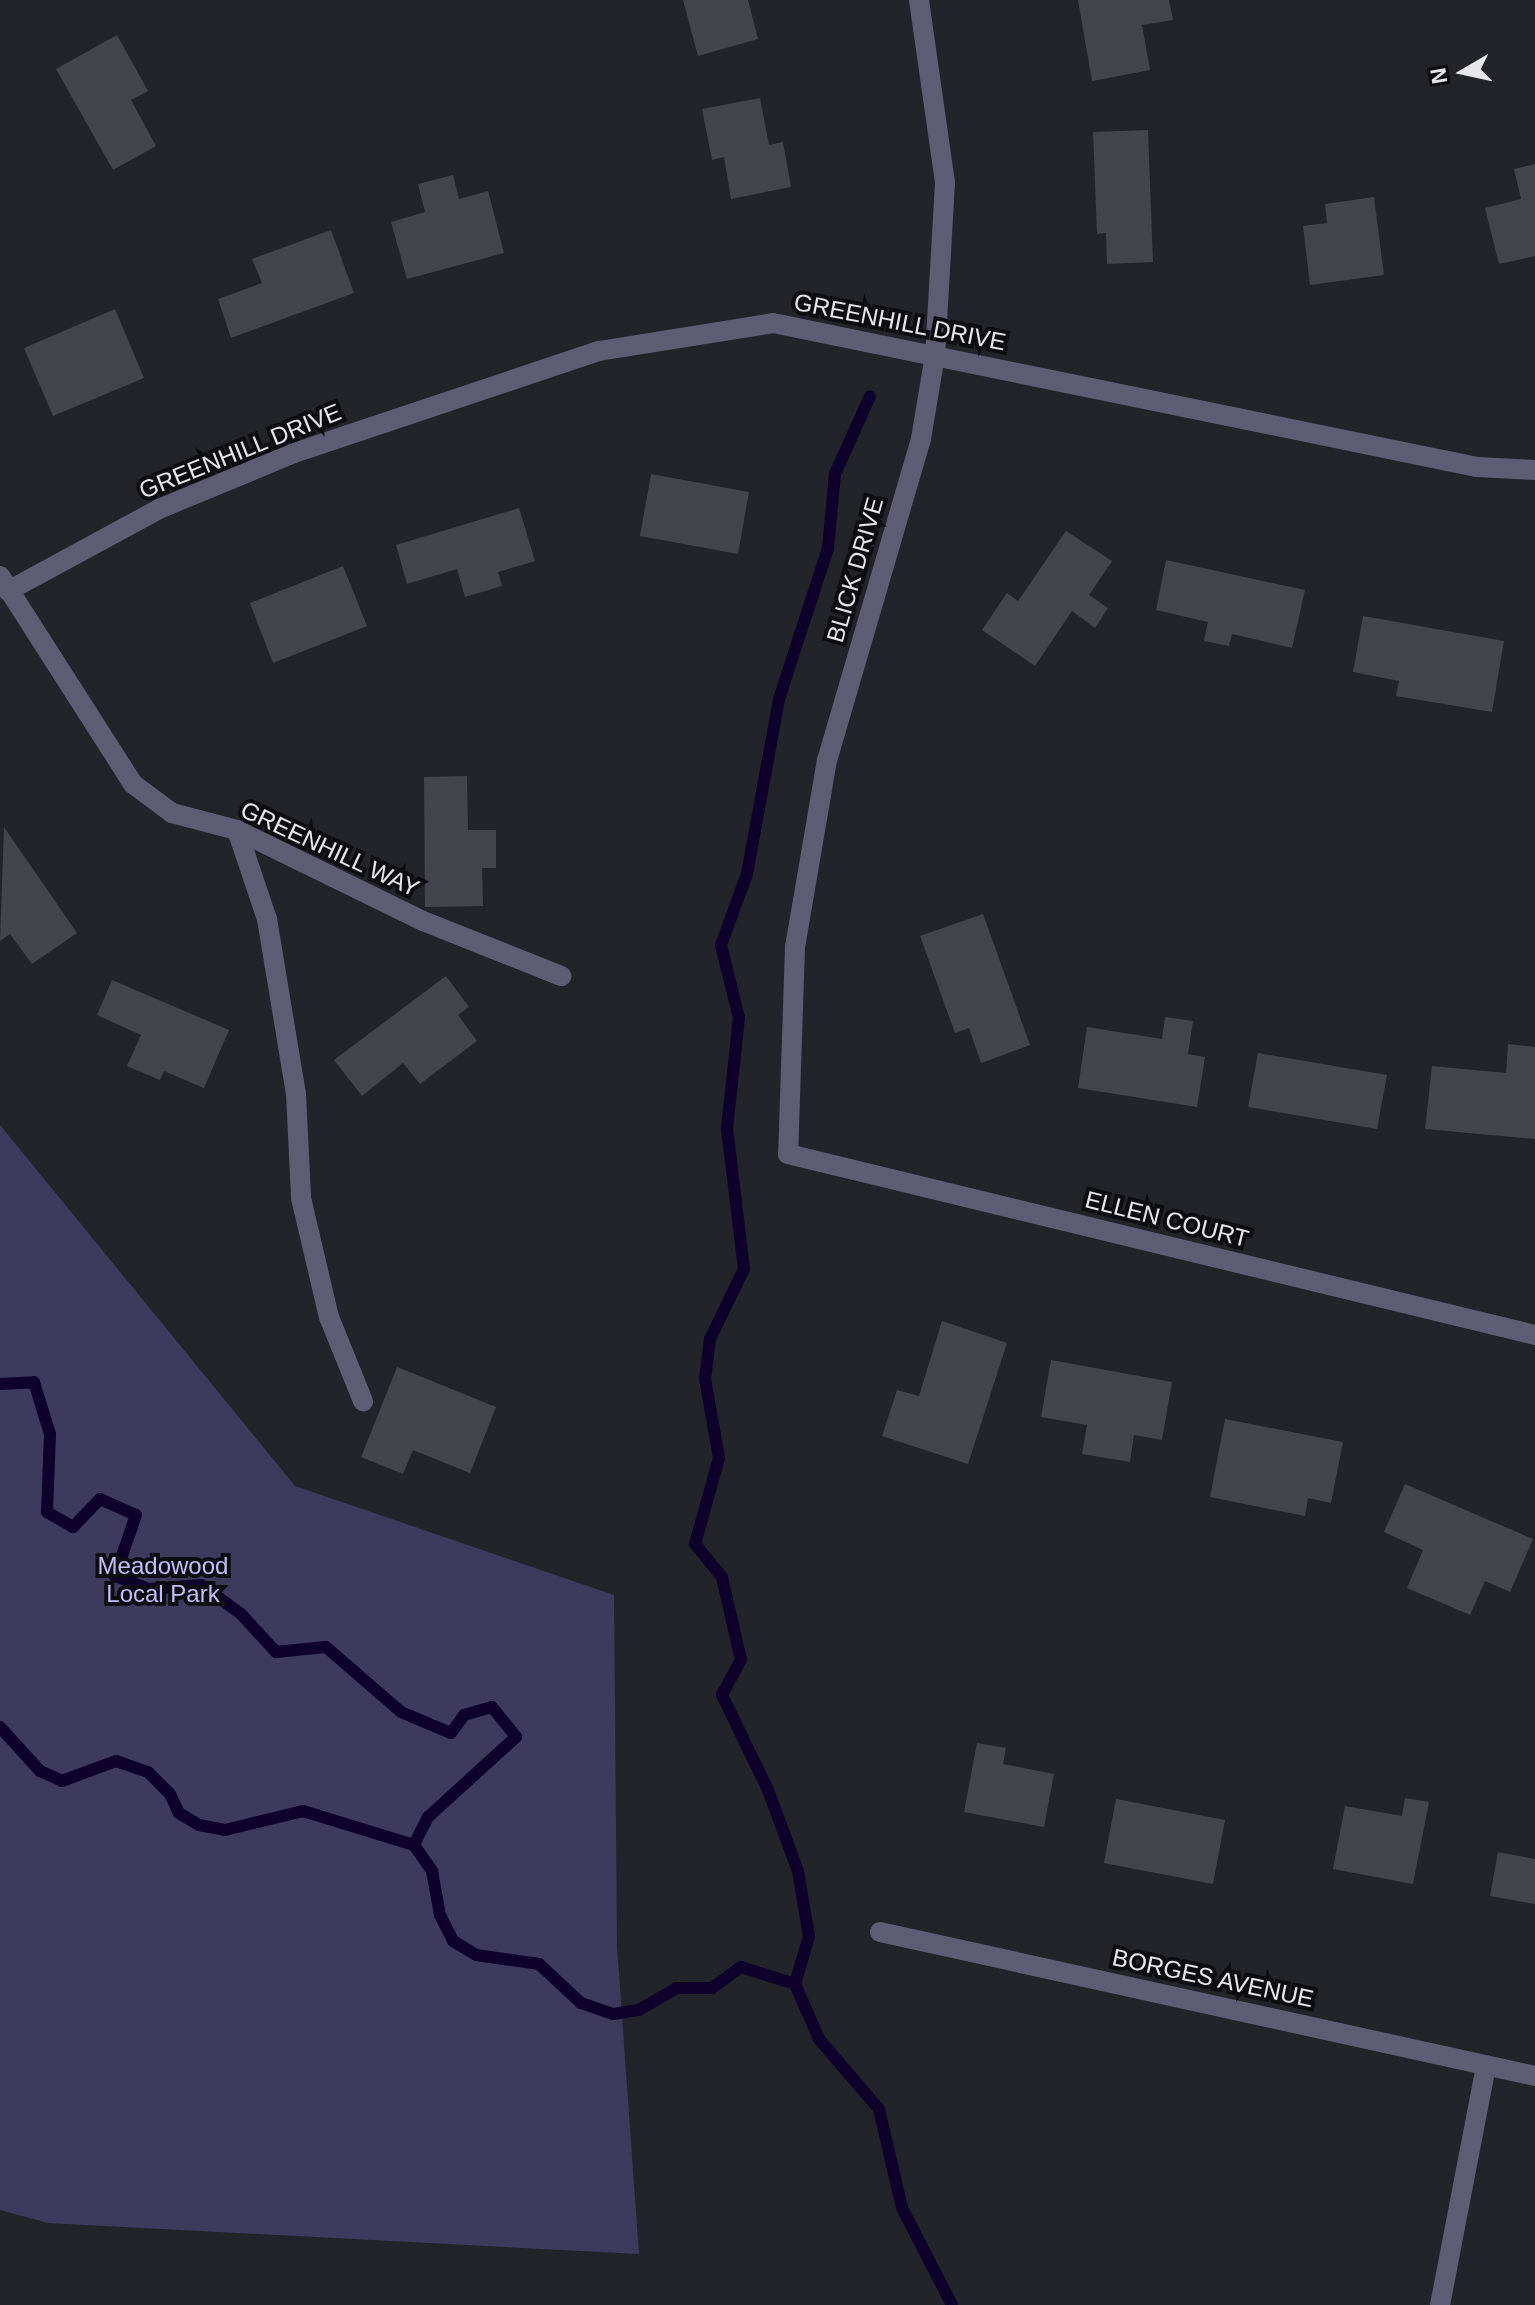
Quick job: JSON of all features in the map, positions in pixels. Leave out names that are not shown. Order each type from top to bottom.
[{"type":"street","name":"BLICK DRIVE","points":[[788,1154],[795,947],[827,760],[921,439],[935,355],[945,183],[919,0]]},
{"type":"street","name":"GREENHILL DRIVE","points":[[4,583],[159,509],[294,453],[599,351],[773,323],[1477,467],[1535,470]]},
{"type":"street","name":"GREENHILL WAY","points":[[4,583],[133,784],[172,813],[237,830],[423,921],[561,976]]},
{"type":"street","points":[[237,830],[267,919],[296,1094],[301,1198],[329,1317],[363,1401]]},
{"type":"street","name":"ELLEN COURT","points":[[788,1154],[1535,1335]]},
{"type":"street","name":"BORGES AVENUE","points":[[880,1932],[1535,2076]]},
{"type":"street","points":[[1440,2305],[1486,2065]]},
{"type":"green space","name":"Meadowood Local Park","points":[[0,1125],[295,1486],[614,1595],[617,1946],[639,2254],[48,2223],[0,2210]]},
{"type":"building","points":[[683,0],[748,0],[758,39],[698,56]]},
{"type":"building","points":[[1078,0],[1169,0],[1173,20],[1142,25],[1150,70],[1092,81]]},
{"type":"building","points":[[117,35],[148,91],[131,100],[156,146],[113,170],[56,69]]},
{"type":"building","points":[[760,98],[769,145],[783,142],[791,187],[731,199],[724,157],[712,160],[702,109]]},
{"type":"building","points":[[1148,130],[1153,262],[1107,264],[1106,233],[1097,234],[1093,132]]},
{"type":"building","points":[[1535,164],[1535,256],[1499,264],[1485,208],[1521,199],[1514,169]]},
{"type":"building","points":[[453,175],[459,199],[488,191],[504,253],[407,279],[391,222],[425,212],[418,184]]},
{"type":"building","points":[[1374,197],[1384,275],[1310,285],[1303,226],[1327,223],[1325,204]]},
{"type":"building","points":[[331,230],[354,293],[231,338],[218,299],[262,283],[252,259]]},
{"type":"building","points":[[115,309],[144,378],[53,416],[24,348]]},
{"type":"building","points":[[651,474],[749,492],[738,554],[640,536]]},
{"type":"building","points":[[519,508],[535,561],[498,572],[502,586],[465,597],[457,569],[407,584],[396,545]]},
{"type":"building","points":[[1066,531],[1112,561],[1089,595],[1108,608],[1095,628],[1072,611],[1035,666],[982,630],[1007,593],[1018,601]]},
{"type":"building","points":[[1166,560],[1305,590],[1292,648],[1232,634],[1229,646],[1204,641],[1208,622],[1156,610]]},
{"type":"building","points":[[343,566],[367,626],[273,663],[250,603]]},
{"type":"building","points":[[1363,616],[1504,641],[1492,712],[1396,696],[1399,681],[1353,672]]},
{"type":"building","points":[[467,776],[468,830],[496,830],[496,868],[482,868],[483,906],[425,907],[424,777]]},
{"type":"building","points":[[4,827],[77,933],[32,964],[10,934],[0,941]]},
{"type":"building","points":[[983,914],[1030,1045],[981,1063],[969,1028],[955,1033],[920,936]]},
{"type":"building","points":[[446,976],[469,1007],[458,1015],[477,1041],[420,1084],[403,1063],[362,1096],[334,1060]]},
{"type":"building","points":[[112,980],[229,1030],[204,1088],[164,1071],[160,1080],[127,1066],[141,1035],[97,1015]]},
{"type":"building","points":[[1165,1017],[1193,1021],[1188,1054],[1205,1057],[1197,1107],[1078,1088],[1087,1027],[1162,1039]]},
{"type":"building","points":[[1508,1044],[1535,1047],[1535,1139],[1425,1129],[1432,1066],[1506,1073]]},
{"type":"building","points":[[1258,1053],[1387,1075],[1377,1129],[1248,1107]]},
{"type":"building","points":[[942,1321],[1007,1343],[968,1464],[882,1436],[897,1390],[919,1396]]},
{"type":"building","points":[[1051,1360],[1172,1382],[1162,1440],[1134,1435],[1130,1462],[1082,1454],[1087,1425],[1041,1417]]},
{"type":"building","points":[[397,1367],[496,1407],[470,1473],[413,1450],[403,1474],[361,1457]]},
{"type":"building","points":[[1225,1419],[1343,1442],[1331,1503],[1308,1498],[1305,1516],[1210,1497]]},
{"type":"building","points":[[1405,1484],[1533,1539],[1510,1592],[1485,1581],[1470,1615],[1407,1588],[1423,1550],[1384,1532]]},
{"type":"building","points":[[977,1743],[1006,1748],[1003,1764],[1054,1774],[1044,1827],[964,1812]]},
{"type":"building","points":[[1405,1798],[1429,1802],[1413,1884],[1333,1869],[1345,1806],[1402,1816]]},
{"type":"building","points":[[1116,1799],[1225,1820],[1213,1884],[1104,1863]]},
{"type":"building","points":[[1498,1852],[1535,1859],[1535,1904],[1490,1896]]},
{"type":"waterway","points":[[795,1984],[809,1936],[798,1871],[768,1790],[722,1695],[741,1660],[722,1577],[695,1544],[719,1458],[705,1379],[710,1339],[744,1269],[727,1128],[739,1018],[721,945],[747,874],[779,699],[828,548],[835,474],[870,396]]},
{"type":"waterway","points":[[0,1384],[34,1382],[50,1434],[47,1512],[73,1527],[100,1499],[136,1515],[115,1576],[149,1589],[201,1585],[241,1614],[276,1652],[326,1647],[401,1712],[451,1733],[464,1715],[492,1707],[516,1737],[428,1817],[414,1845]]},
{"type":"waterway","points":[[0,1727],[40,1771],[62,1781],[116,1761],[148,1772],[170,1794],[179,1813],[199,1825],[225,1830],[303,1811],[414,1845],[432,1871],[440,1915],[453,1941],[476,1955],[539,1964],[581,2003],[613,2014],[639,2010],[677,1988],[712,1988],[741,1967],[795,1984],[819,2039],[879,2109],[902,2208],[952,2305]]}]
